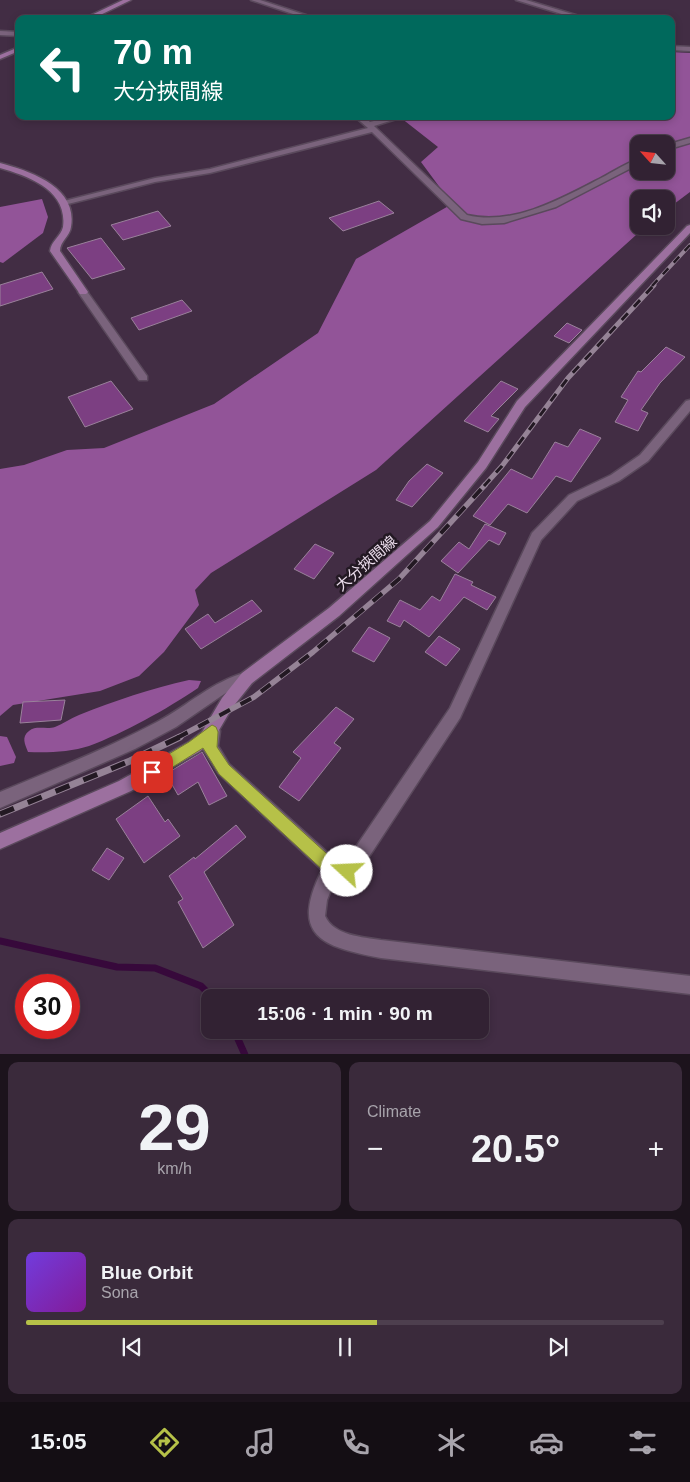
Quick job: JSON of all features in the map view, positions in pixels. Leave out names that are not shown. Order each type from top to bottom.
[{"type":"main road","points":[[95,15],[128,0]]},
{"type":"main road","points":[[0,57],[15,50]]},
{"type":"main road","points":[[0,165],[46,183],[64,202],[66,228],[56,245],[55,251],[83,292]]},
{"type":"main road","name":"大分挾間線","points":[[0,841],[125,786],[194,747],[212,732],[226,703],[247,678],[334,612],[428,530],[460,494],[482,465],[521,404],[690,228]]},
{"type":"street","points":[[254,0],[302,15]]},
{"type":"street","points":[[519,0],[572,15]]},
{"type":"street","points":[[0,34],[15,34]]},
{"type":"street","points":[[675,48],[690,49]]},
{"type":"street","points":[[363,120],[464,218],[474,222],[501,222],[562,201],[630,166]]},
{"type":"street","points":[[64,202],[155,180],[210,171],[391,120]]},
{"type":"street","points":[[675,145],[690,140]]},
{"type":"street","points":[[83,292],[143,378]]},
{"type":"street","points":[[212,732],[210,748],[224,769],[332,868],[342,873],[353,866],[447,725],[473,678],[536,537],[573,498],[615,478],[644,458],[690,404]]},
{"type":"street","points":[[0,800],[172,722],[218,688],[247,678]]},
{"type":"street","points":[[332,868],[319,897],[316,912],[324,930],[339,941],[381,949],[690,985]]},
{"type":"shaded area","points":[[675,52],[690,53],[690,192],[675,203],[675,190],[630,190],[630,235],[636,235],[376,470],[211,573],[195,590],[199,605],[164,652],[139,676],[100,691],[13,705],[0,716],[0,469],[24,465],[67,450],[104,448],[214,404],[318,333],[356,259],[452,204],[421,162],[438,147],[404,120],[675,120]]},
{"type":"shaded area","points":[[42,199],[48,217],[43,233],[3,263],[0,262],[0,207]]},
{"type":"shaded area","points":[[189,680],[201,681],[198,688],[145,720],[116,734],[75,750],[28,752],[24,738],[32,729],[55,727],[76,716],[119,700]]},
{"type":"shaded area","points":[[0,736],[7,737],[16,757],[14,763],[0,766]]},
{"type":"building","points":[[379,201],[394,213],[343,231],[329,218]]},
{"type":"building","points":[[158,211],[171,226],[123,240],[111,225]]},
{"type":"building","points":[[101,238],[125,269],[92,279],[67,248]]},
{"type":"building","points":[[42,272],[53,289],[0,306],[0,285]]},
{"type":"building","points":[[182,300],[192,311],[139,330],[131,318]]},
{"type":"building","points":[[567,323],[582,330],[569,343],[554,336]]},
{"type":"building","points":[[666,347],[685,357],[660,383],[641,410],[648,413],[638,431],[615,422],[628,400],[621,397],[638,371],[641,372]]},
{"type":"building","points":[[111,381],[133,409],[85,427],[68,397]]},
{"type":"building","points":[[501,381],[518,389],[491,416],[499,419],[488,432],[464,421]]},
{"type":"building","points":[[580,429],[601,438],[571,482],[556,476],[527,513],[508,504],[490,525],[473,516],[511,469],[532,479],[555,442],[568,447]]},
{"type":"building","points":[[427,464],[443,473],[412,507],[396,500],[409,481]]},
{"type":"building","points":[[485,524],[506,533],[499,545],[489,540],[458,573],[441,561],[459,542],[469,549]]},
{"type":"building","points":[[315,544],[334,553],[314,579],[294,569]]},
{"type":"building","points":[[455,574],[473,582],[471,585],[496,597],[487,610],[464,597],[429,637],[404,620],[400,627],[387,621],[400,600],[420,610],[432,596],[440,601]]},
{"type":"building","points":[[252,600],[262,611],[201,649],[185,629],[208,614],[215,623]]},
{"type":"building","points":[[369,627],[390,638],[374,662],[352,651]]},
{"type":"building","points":[[439,636],[460,649],[446,666],[425,652]]},
{"type":"building","points":[[65,700],[61,720],[20,723],[23,702]]},
{"type":"building","points":[[336,707],[354,719],[334,743],[341,748],[299,801],[279,787],[301,758],[293,752]]},
{"type":"building","points":[[202,752],[227,796],[209,805],[198,782],[178,795],[166,774]]},
{"type":"building","points":[[148,796],[165,822],[168,819],[180,836],[144,863],[116,819]]},
{"type":"building","points":[[236,825],[246,837],[204,872],[234,925],[203,948],[178,902],[183,899],[169,876],[194,857],[195,859]]},
{"type":"building","points":[[107,848],[124,858],[109,880],[92,870]]},
{"type":"waterway","points":[[0,941],[117,967],[155,968],[201,986],[204,989]]},
{"type":"waterway","points":[[238,1039],[245,1054]]},
{"type":"railway","points":[[652,286],[690,245]]},
{"type":"railway","points":[[484,486],[502,466],[568,378],[654,285]]},
{"type":"railway","points":[[177,738],[254,697],[313,652],[399,579],[485,485]]},
{"type":"railway","points":[[0,814],[130,761],[180,737]]},
{"type":"route","points":[[152,772],[194,747],[212,732],[210,748],[216,760],[224,769],[332,868],[342,873],[347,871]]}]
